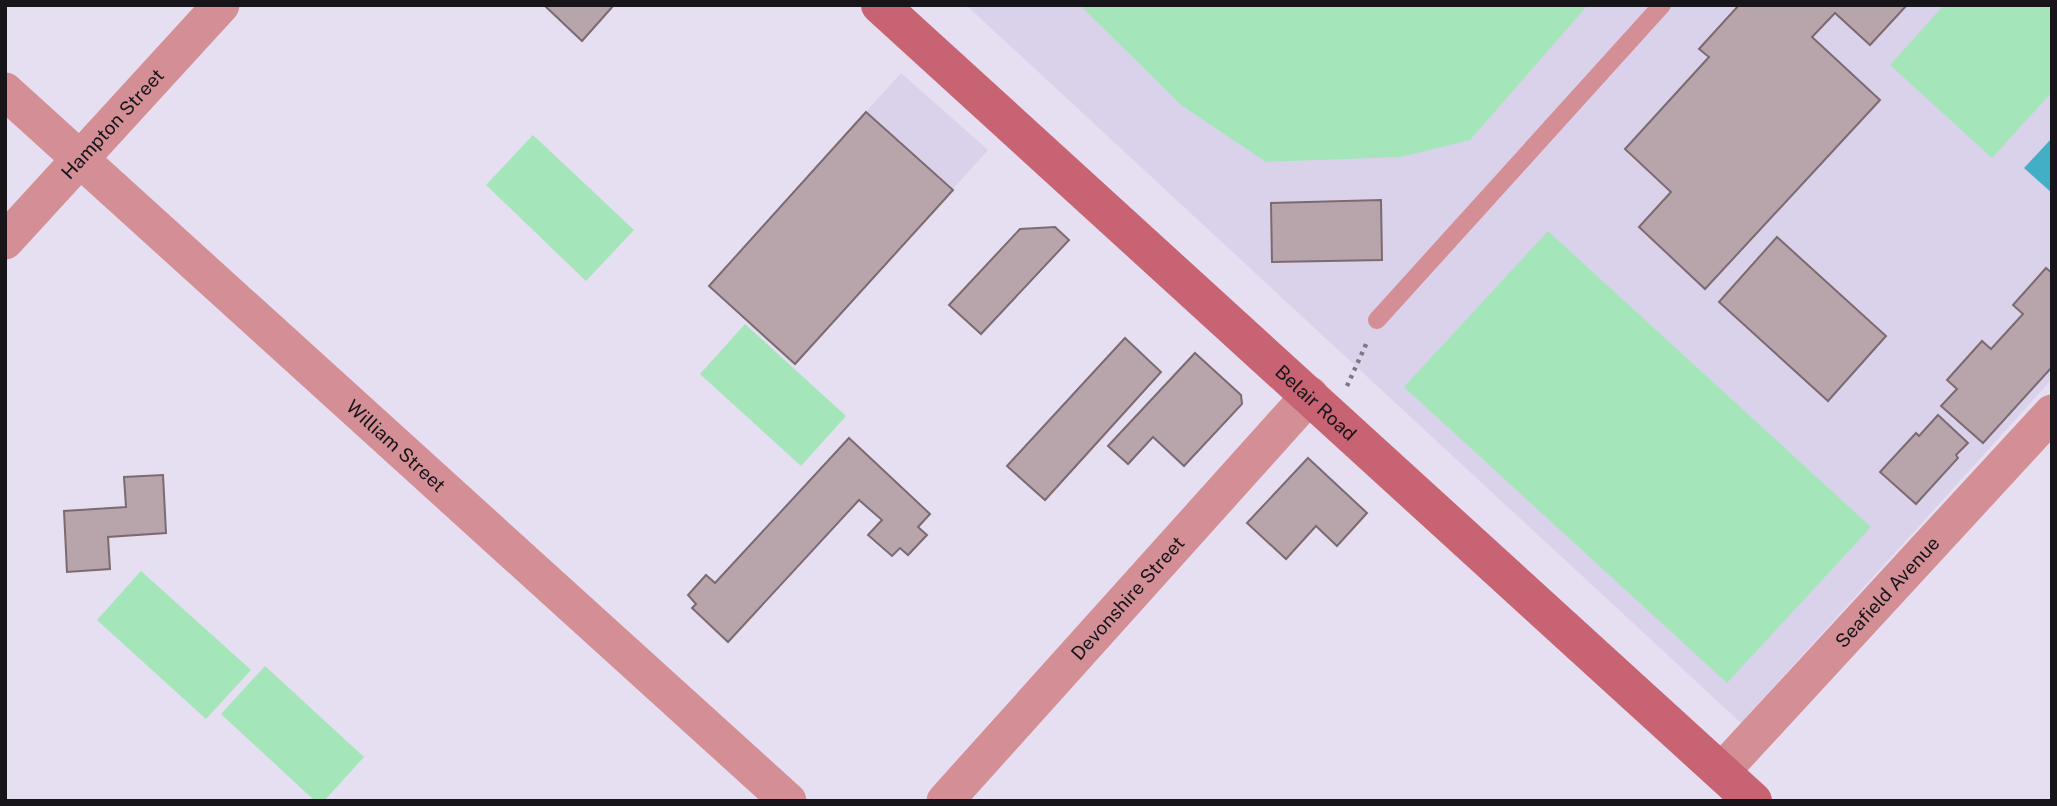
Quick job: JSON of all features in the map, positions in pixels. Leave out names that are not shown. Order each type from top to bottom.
[{"type":"main road","name":"Belair Road","points":[[880,5],[1753,801]]},
{"type":"street","name":"Hampton Street","points":[[5,241],[221,5]]},
{"type":"street","name":"William Street","points":[[5,91],[788,801]]},
{"type":"street","name":"Devonshire Street","points":[[945,801],[1318,403]]},
{"type":"street","name":"Seafield Avenue","points":[[1721,772],[2052,412]]},
{"type":"lane","points":[[1377,320],[1662,5]]},
{"type":"path","points":[[1318,403],[1346,390],[1377,320]]},
{"type":"shaded area","points":[[966,5],[2052,5],[2052,379],[1741,723]]},
{"type":"shaded area","points":[[901,73],[988,150],[795,364],[709,286]]},
{"type":"green space","points":[[1080,5],[1588,5],[1470,140],[1401,157],[1266,162],[1181,105]]},
{"type":"green space","points":[[1944,5],[2052,5],[2052,92],[1992,158],[1890,65]]},
{"type":"green space","points":[[533,135],[634,230],[586,281],[486,185]]},
{"type":"green space","points":[[1548,231],[1871,527],[1727,683],[1404,387]]},
{"type":"green space","points":[[745,324],[846,416],[801,466],[700,374]]},
{"type":"green space","points":[[141,571],[251,670],[206,719],[97,620]]},
{"type":"green space","points":[[265,666],[364,757],[324,801],[315,801],[221,714]]},
{"type":"water","points":[[2052,138],[2052,193],[2024,168]]},
{"type":"building","points":[[544,5],[614,5],[582,41]]},
{"type":"building","points":[[1739,5],[1907,5],[1870,45],[1835,13],[1812,37],[1880,100],[1705,289],[1639,227],[1671,192],[1625,149],[1709,57],[1699,49]]},
{"type":"building","points":[[866,112],[953,190],[795,364],[709,286]]},
{"type":"building","points":[[1381,200],[1382,260],[1272,262],[1271,203]]},
{"type":"building","points":[[1055,227],[1069,240],[981,334],[949,305],[1020,229]]},
{"type":"building","points":[[1777,237],[1886,336],[1828,401],[1719,302]]},
{"type":"building","points":[[2046,268],[2052,273],[2052,367],[1983,443],[1941,406],[1957,389],[1947,380],[1982,341],[1991,349],[2023,314],[2013,305]]},
{"type":"building","points":[[1125,338],[1161,372],[1045,500],[1007,466]]},
{"type":"building","points":[[1195,353],[1241,395],[1242,404],[1184,466],[1153,437],[1128,464],[1108,446]]},
{"type":"building","points":[[1938,415],[1968,443],[1956,455],[1958,458],[1916,504],[1880,472],[1916,433],[1919,436]]},
{"type":"building","points":[[849,438],[930,514],[918,527],[927,535],[908,555],[900,548],[892,556],[868,535],[882,520],[859,500],[728,642],[692,608],[696,604],[688,595],[706,575],[715,583]]},
{"type":"building","points":[[1308,458],[1367,513],[1337,546],[1316,526],[1286,559],[1247,523]]},
{"type":"building","points":[[163,475],[166,533],[108,537],[110,569],[67,572],[64,511],[126,507],[124,477]]}]
